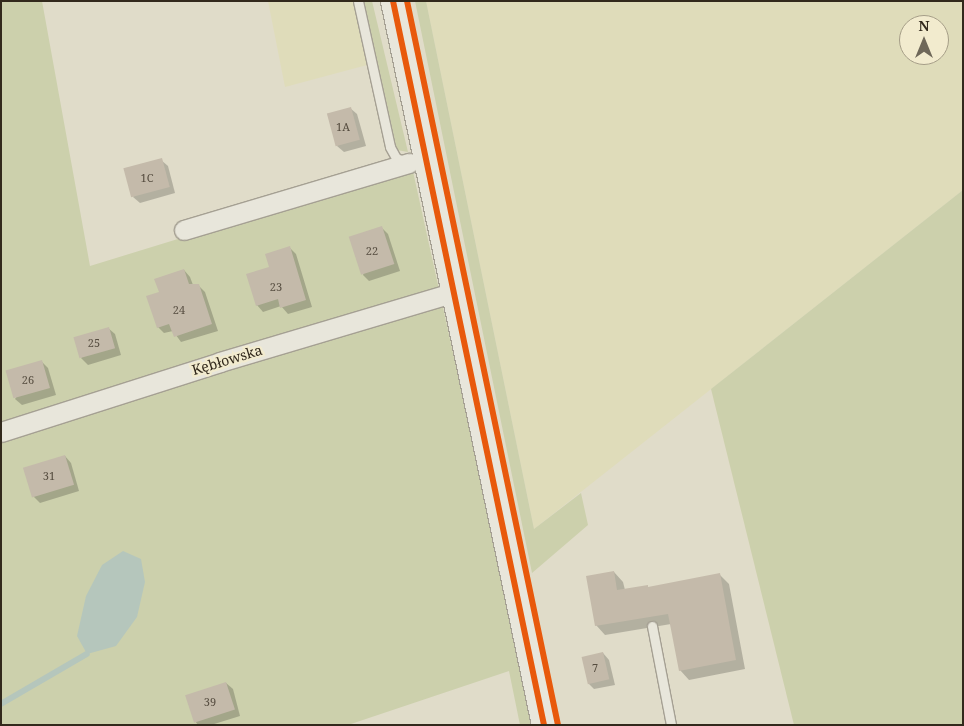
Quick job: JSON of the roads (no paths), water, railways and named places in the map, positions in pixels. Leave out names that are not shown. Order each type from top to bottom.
[{"type":"street","points":[[394,1],[418,163],[454,292],[544,725]]},
{"type":"street","points":[[184,230],[418,163]]},
{"type":"street","name":"Kębłowska","points":[[1,432],[220,362],[454,292]]},
{"type":"lane","points":[[358,1],[390,147],[396,158],[418,163]]},
{"type":"lane","points":[[652,626],[671,725]]},
{"type":"waterway","points":[[1,704],[87,654]]}]
